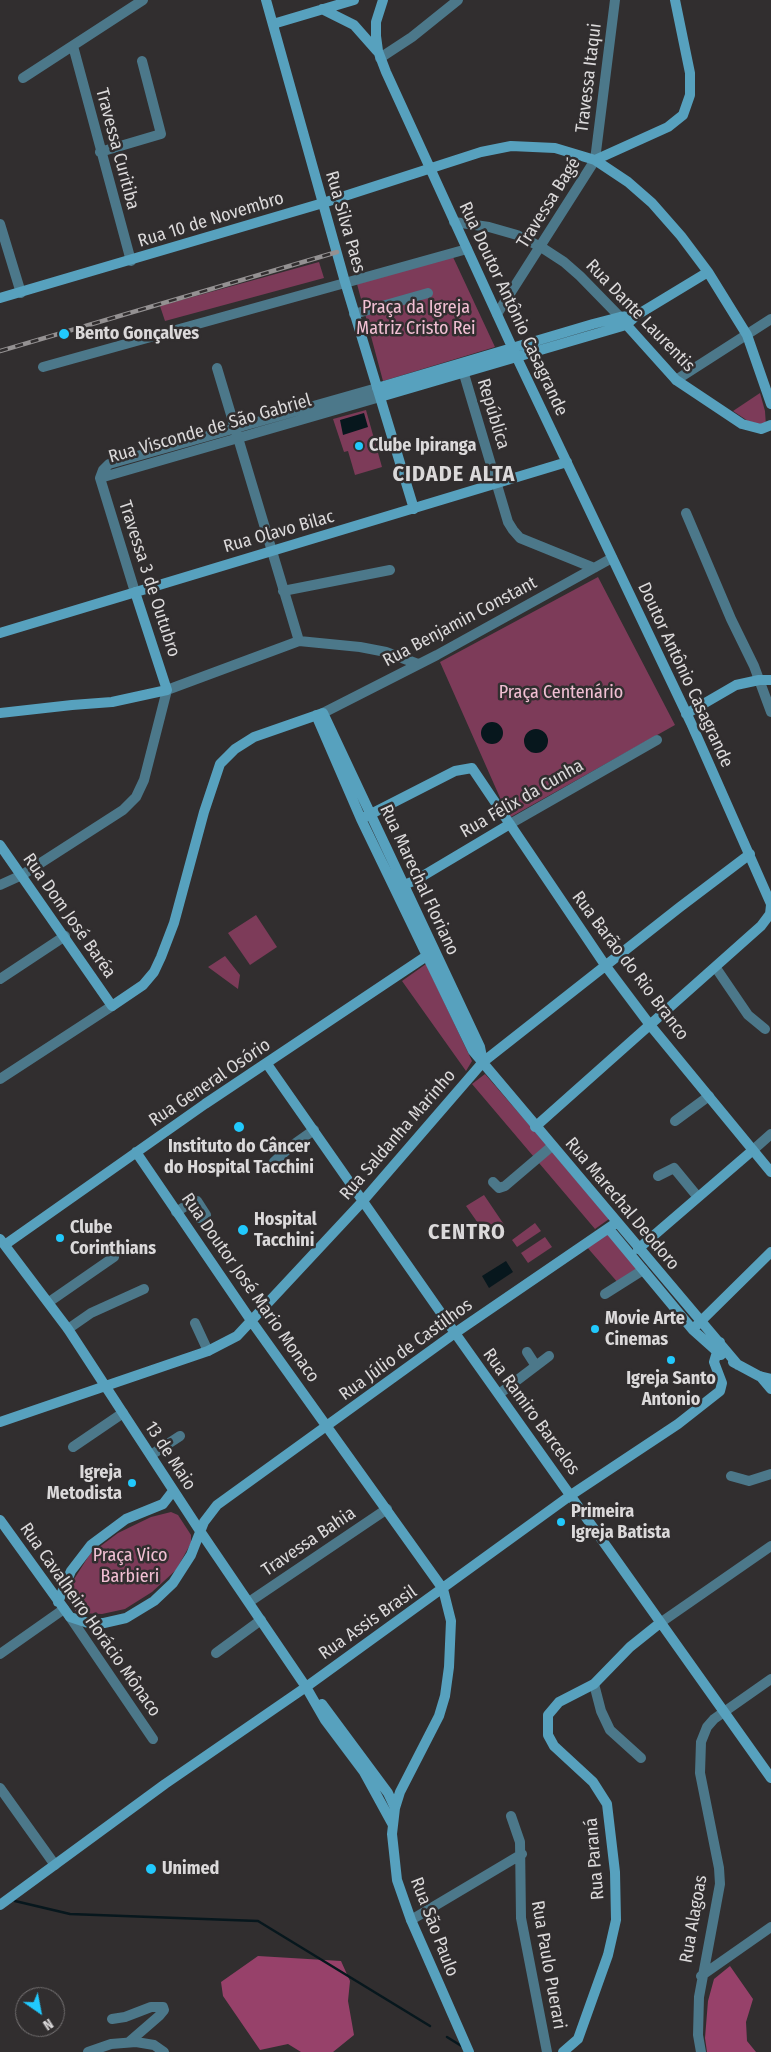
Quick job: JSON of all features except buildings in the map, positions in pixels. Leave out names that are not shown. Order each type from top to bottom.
[{"type":"main road","name":"Rua Silva Paes","points":[[266,0],[354,314],[414,509]]},
{"type":"main road","points":[[273,24],[354,0]]},
{"type":"main road","points":[[379,55],[376,22],[383,0]]},
{"type":"main road","points":[[595,160],[668,127],[683,115],[690,95],[690,73],[675,0]]},
{"type":"main road","points":[[322,10],[354,25],[379,55]]},
{"type":"main road","name":"Rua Doutor Antônio Casagrande","points":[[379,55],[454,222],[567,462]]},
{"type":"main road","name":"Rua 10 de Novembro","points":[[0,298],[323,203],[431,170],[481,152],[510,146],[555,148],[595,160],[628,182],[652,203],[681,236],[708,272],[747,335],[771,404]]},
{"type":"main road","points":[[623,321],[637,315],[708,272]]},
{"type":"main road","name":"Rua Visconde de São Gabriel","points":[[379,393],[462,368],[513,348],[623,321]]},
{"type":"main road","name":"Rua Visconde de São Gabriel","points":[[462,368],[517,358],[623,321]]},
{"type":"main road","name":"Rua Dante Laurentis","points":[[623,321],[676,380],[742,424],[761,429],[771,425]]},
{"type":"main road","name":"Rua Olavo Bilac","points":[[0,633],[567,462]]},
{"type":"main road","name":"Doutor Antônio Casagrande","points":[[567,462],[686,714],[750,854],[771,908]]},
{"type":"main road","name":"Travessa 3 de Outubro","points":[[135,592],[167,690]]},
{"type":"main road","points":[[686,714],[736,686],[759,680],[771,680]]},
{"type":"main road","points":[[0,714],[72,704],[112,702],[167,690]]},
{"type":"main road","points":[[112,1006],[143,984],[154,972],[161,957],[174,923],[209,796],[220,764],[235,749],[254,737],[320,714]]},
{"type":"main road","name":"Rua Marechal Floriano","points":[[320,714],[366,817],[386,873],[480,1048],[483,1062]]},
{"type":"main road","name":"Rua Barão do Rio Branco","points":[[366,817],[455,771],[467,767],[476,771],[605,965],[650,1025],[771,1172]]},
{"type":"main road","name":"Rua Marechal Floriano","points":[[366,817],[404,885],[430,953],[475,1054],[483,1062]]},
{"type":"main road","name":"Rua Félix da Cunha","points":[[404,885],[416,880],[510,824]]},
{"type":"main road","name":"Rua Dom José Baréa","points":[[0,845],[112,1006]]},
{"type":"main road","name":"Rua Saldanha Marinho","points":[[0,1422],[208,1351],[237,1336],[362,1202],[483,1062],[605,965],[750,854]]},
{"type":"main road","points":[[386,873],[404,885]]},
{"type":"main road","points":[[535,1127],[716,968],[761,926],[771,908]]},
{"type":"main road","name":"Rua General Osório","points":[[2,1244],[430,953]]},
{"type":"main road","name":"Rua Marechal Deodoro","points":[[483,1062],[552,1146],[613,1226],[643,1270],[693,1330],[716,1352],[759,1376],[771,1379]]},
{"type":"main road","name":"Rua Ramiro Barcelos","points":[[267,1064],[362,1202],[771,1778]]},
{"type":"main road","points":[[638,1249],[697,1196],[753,1150]]},
{"type":"main road","name":"Rua Doutor José Mario Monaco","points":[[136,1152],[252,1322],[443,1589]]},
{"type":"main road","name":"Rua Marechal Deodoro","points":[[613,1226],[638,1249],[738,1365]]},
{"type":"main road","name":"Rua Júlio de Castilhos","points":[[187,1510],[199,1513],[217,1505],[328,1427],[455,1333],[613,1226]]},
{"type":"main road","name":"13 de Maio","points":[[2,1244],[68,1328],[173,1491],[306,1687],[325,1720],[364,1772],[393,1825]]},
{"type":"main road","points":[[693,1330],[771,1252]]},
{"type":"main road","points":[[716,1352],[720,1342]]},
{"type":"main road","name":"Rua Assis Brasil","points":[[0,1905],[165,1784],[306,1687],[571,1495],[678,1424],[720,1391],[722,1383],[714,1366],[716,1352]]},
{"type":"main road","points":[[759,1376],[771,1388]]},
{"type":"main road","points":[[64,1609],[71,1571],[91,1545],[126,1519],[162,1504],[173,1491]]},
{"type":"main road","name":"Rua Júlio de Castilhos","points":[[64,1609],[80,1622],[104,1623],[126,1618],[138,1611],[163,1593],[180,1573],[191,1555],[206,1518],[217,1505]]},
{"type":"main road","name":"Rua Cavalheiro Horácio Mônaco","points":[[0,1520],[64,1609]]},
{"type":"main road","name":"Rua São Paulo","points":[[443,1589],[451,1621],[445,1696],[439,1716],[393,1803],[393,1854],[397,1880],[411,1920],[469,2052]]},
{"type":"main road","name":"Rua Paraná","points":[[570,2050],[583,2028],[615,1931],[615,1872],[606,1804],[600,1792],[554,1746],[547,1726],[548,1715],[552,1708],[594,1684],[625,1652],[660,1623]]},
{"type":"main road","name":"13 de Maio","points":[[306,1687],[357,1749],[393,1803]]},
{"type":"main road","points":[[364,1772],[373,1779],[386,1799],[393,1803]]},
{"type":"street","points":[[23,78],[143,0]]},
{"type":"street","points":[[379,55],[412,37],[458,0]]},
{"type":"street","name":"Travessa Itaqui","points":[[595,160],[614,0]]},
{"type":"street","name":"Travessa Curitiba","points":[[73,46],[100,152],[131,261]]},
{"type":"street","points":[[100,152],[161,134],[142,61]]},
{"type":"street","name":"Travessa Bagé","points":[[497,314],[595,160]]},
{"type":"street","name":"Rua Dante Laurentis","points":[[454,222],[488,227],[517,235],[541,247],[564,262],[580,276],[623,321]]},
{"type":"street","points":[[0,224],[20,293]]},
{"type":"street","points":[[43,367],[467,249]]},
{"type":"street","points":[[354,314],[428,293]]},
{"type":"street","points":[[676,380],[771,319]]},
{"type":"street","points":[[217,368],[238,432],[299,640]]},
{"type":"street","name":"República","points":[[462,368],[508,522],[520,538],[594,568]]},
{"type":"street","name":"Rua Visconde de São Gabriel","points":[[100,478],[145,459],[379,393]]},
{"type":"street","name":"Travessa 3 de Outubro","points":[[100,478],[135,592]]},
{"type":"street","points":[[686,513],[759,680],[771,712]]},
{"type":"street","name":"Rua Benjamin Constant","points":[[320,714],[418,664],[612,558]]},
{"type":"street","points":[[284,591],[390,570]]},
{"type":"street","points":[[0,885],[22,874],[123,810],[136,798],[144,780],[167,690],[299,640],[386,652],[418,664]]},
{"type":"street","name":"Rua Félix da Cunha","points":[[510,824],[656,740]]},
{"type":"street","points":[[0,979],[65,936]]},
{"type":"street","points":[[716,968],[748,1015],[765,1029]]},
{"type":"street","points":[[0,1079],[112,1006]]},
{"type":"street","points":[[675,1121],[709,1096]]},
{"type":"street","points":[[274,1162],[290,1147],[314,1130]]},
{"type":"street","points":[[753,1150],[771,1134]]},
{"type":"street","points":[[493,1182],[499,1188],[505,1186],[552,1146]]},
{"type":"street","points":[[658,1176],[674,1168],[697,1196]]},
{"type":"street","points":[[176,1212],[189,1204]]},
{"type":"street","points":[[49,1302],[114,1257]]},
{"type":"street","points":[[605,1294],[643,1270]]},
{"type":"street","points":[[68,1328],[91,1313],[144,1289]]},
{"type":"street","points":[[195,1323],[208,1351]]},
{"type":"street","points":[[527,1352],[536,1366]]},
{"type":"street","points":[[499,1394],[550,1356]]},
{"type":"street","points":[[73,1447],[122,1413]]},
{"type":"street","points":[[151,1456],[180,1436]]},
{"type":"street","points":[[731,1476],[749,1481],[771,1474]]},
{"type":"street","name":"Travessa Bahia","points":[[249,1602],[387,1509]]},
{"type":"street","name":"Rua Paraná","points":[[660,1623],[771,1546]]},
{"type":"street","points":[[0,1654],[64,1609]]},
{"type":"street","name":"Rua Cavalheiro Horácio Mônaco","points":[[64,1609],[153,1738]]},
{"type":"street","points":[[216,1653],[261,1620]]},
{"type":"street","name":"Rua Alagoas","points":[[701,2052],[698,2035],[701,1976],[720,1884],[719,1868],[700,1773],[701,1742],[707,1727],[724,1712],[771,1679]]},
{"type":"street","points":[[594,1684],[600,1712],[610,1730],[641,1758]]},
{"type":"street","points":[[0,1788],[55,1865]]},
{"type":"street","name":"Rua Paulo Puerari","points":[[511,1816],[522,1854],[521,1918],[547,2052]]},
{"type":"street","points":[[411,1920],[522,1854]]},
{"type":"street","points":[[701,1976],[771,1927]]},
{"type":"street","points":[[112,2019],[125,2017],[151,2008],[163,2007],[164,2010],[159,2016],[129,2042]]},
{"type":"street","points":[[88,2052],[100,2046],[129,2042],[154,2045],[164,2052]]},
{"type":"green space","name":"Praça da Igreja Matriz Cristo Rei","points":[[453,257],[495,347],[383,381],[357,284]]},
{"type":"green space","points":[[319,262],[324,278],[165,321],[160,306]]},
{"type":"green space","points":[[760,393],[765,411],[766,426],[748,421],[733,411]]},
{"type":"green space","name":"Clube Ipiranga","points":[[366,410],[382,467],[355,475],[348,451],[344,452],[333,419]]},
{"type":"green space","name":"Praça Centenário","points":[[598,577],[675,725],[509,818],[440,662]]},
{"type":"green space","points":[[256,915],[277,947],[250,965],[228,933]]},
{"type":"green space","points":[[225,956],[240,975],[238,989],[208,967]]},
{"type":"green space","points":[[426,964],[472,1061],[466,1071],[402,981]]},
{"type":"green space","points":[[485,1074],[609,1219],[595,1229],[472,1084]]},
{"type":"green space","points":[[484,1195],[505,1226],[487,1236],[466,1206]]},
{"type":"green space","points":[[535,1223],[541,1231],[517,1247],[512,1240]]},
{"type":"green space","points":[[608,1232],[639,1270],[619,1284],[586,1246]]},
{"type":"green space","points":[[545,1237],[552,1247],[528,1263],[521,1253]]},
{"type":"green space","name":"Praça Vico Barbieri","points":[[171,1512],[178,1515],[191,1535],[191,1543],[176,1570],[152,1592],[125,1609],[102,1614],[77,1613],[66,1598],[69,1587],[90,1554],[118,1533],[151,1517]]},
{"type":"shaded area","points":[[364,413],[368,427],[343,435],[340,420]]},
{"type":"shaded area","points":[[492,722],[500,725],[503,733],[500,741],[492,744],[484,741],[481,733],[484,725]]},
{"type":"shaded area","points":[[536,729],[545,732],[548,741],[545,750],[536,753],[527,750],[524,741],[527,732]]},
{"type":"shaded area","points":[[506,1261],[513,1272],[489,1288],[482,1276]]},
{"type":"shaded area","points":[[258,1956],[341,1961],[350,1981],[348,2001],[354,2035],[333,2052],[301,2052],[288,2044],[260,2050],[223,1996],[221,1982]]},
{"type":"shaded area","points":[[730,1966],[753,1999],[746,2022],[747,2041],[756,2052],[707,2052],[705,2038],[708,2001],[714,1979]]},
{"type":"waterway","points":[[15,1901],[70,1914],[258,1921],[430,2026]]},
{"type":"waterway","points":[[447,2037],[463,2047]]},
{"type":"railway","points":[[0,351],[337,252]]},
{"type":"place","name":"Bento Gonçalves","points":[[64,334]]},
{"type":"place","name":"Clube Ipiranga","points":[[359,446]]},
{"type":"place","name":"Instituto do Câncer do Hospital Tacchini","points":[[239,1127]]},
{"type":"place","name":"Hospital Tacchini","points":[[243,1230]]},
{"type":"place","name":"Clube Corinthians","points":[[60,1238]]},
{"type":"place","name":"Movie Arte Cinemas","points":[[595,1329]]},
{"type":"place","name":"Igreja Santo Antonio","points":[[671,1360]]},
{"type":"place","name":"Igreja Metodista","points":[[132,1483]]},
{"type":"place","name":"Primeira Igreja Batista","points":[[561,1522]]},
{"type":"place","name":"Unimed","points":[[151,1869]]},
{"type":"district","name":"CIDADE ALTA","points":[[454,475]]},
{"type":"district","name":"CENTRO","points":[[467,1233]]}]
